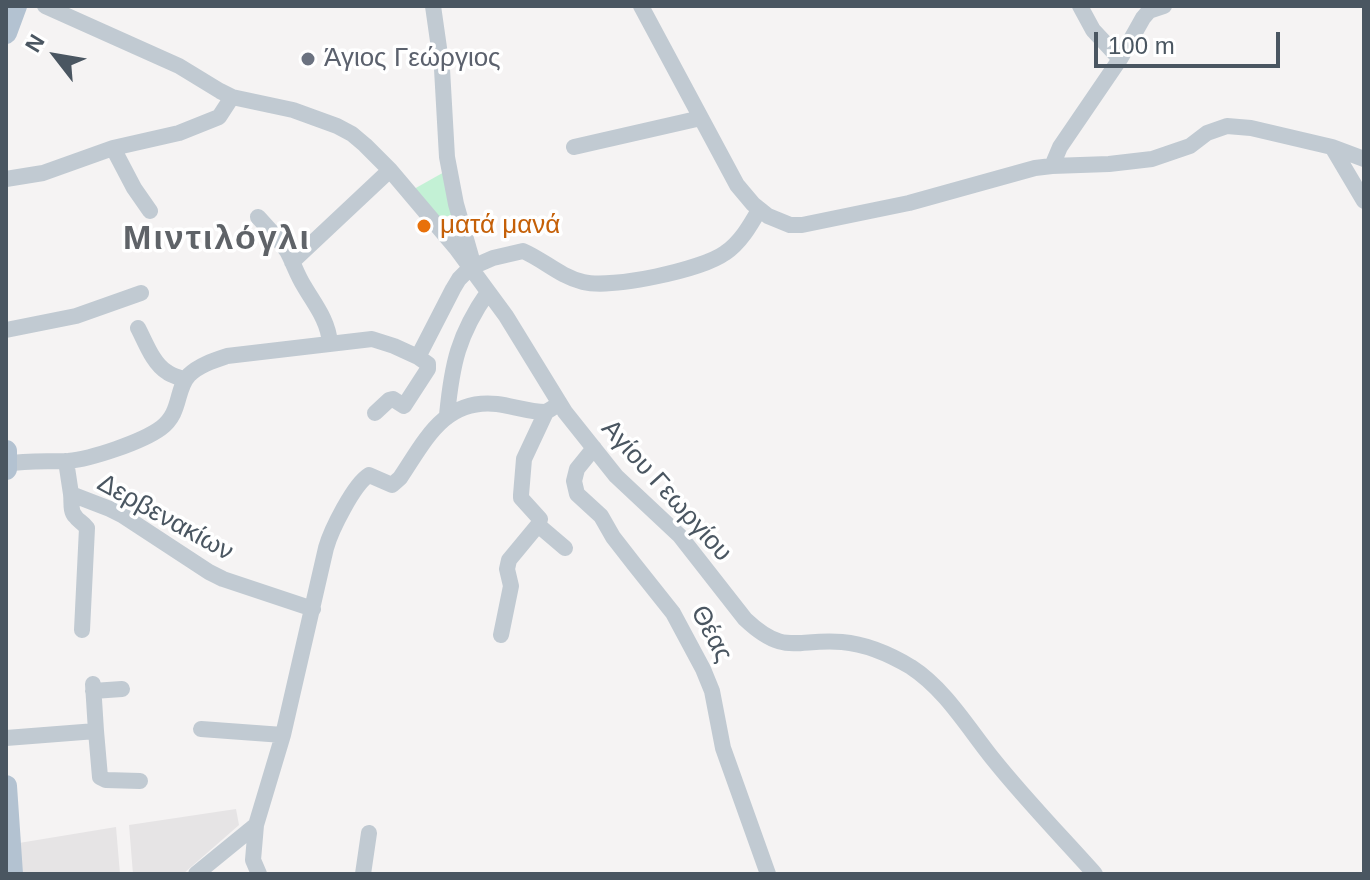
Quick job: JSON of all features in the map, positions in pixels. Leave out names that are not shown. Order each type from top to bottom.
[{"type":"main road","points":[[6,33],[16,6]]},
{"type":"main road","points":[[6,451],[6,466]]},
{"type":"main road","points":[[6,786],[12,874]]},
{"type":"street","name":"Αγίου Γεωργίου","points":[[45,6],[179,66],[232,97],[293,110],[352,134],[390,170],[438,225],[506,316],[552,408],[594,448],[616,476],[680,536],[721,591],[755,628],[783,643],[842,642],[865,646],[912,668],[956,712],[994,760],[1095,874]]},
{"type":"street","points":[[433,6],[442,69],[447,157],[472,260],[470,268]]},
{"type":"street","points":[[641,6],[737,185],[759,210],[790,225],[893,207],[1035,168],[1152,159],[1181,150],[1207,133],[1227,126],[1251,128],[1332,147],[1364,159]]},
{"type":"street","points":[[1080,6],[1093,30],[1120,59]]},
{"type":"street","points":[[1052,166],[1060,147],[1120,59],[1143,18],[1149,11],[1164,6]]},
{"type":"street","points":[[6,179],[43,173],[113,148],[179,133],[219,117],[232,97]]},
{"type":"street","points":[[574,147],[701,118]]},
{"type":"street","points":[[1332,147],[1364,201]]},
{"type":"street","points":[[113,148],[150,211]]},
{"type":"street","points":[[292,262],[390,170]]},
{"type":"street","points":[[418,357],[459,279],[470,268],[493,258],[523,251],[567,277],[601,284],[619,283],[712,261],[744,235],[759,210]]},
{"type":"street","points":[[258,217],[275,235],[292,262],[325,320],[330,343]]},
{"type":"street","points":[[447,415],[450,384],[462,336],[488,292]]},
{"type":"street","points":[[6,330],[76,316],[141,293]]},
{"type":"street","points":[[138,328],[162,369],[185,380]]},
{"type":"street","points":[[6,466],[30,461],[66,461],[128,445],[163,427],[176,410],[190,373],[208,362],[227,356],[372,339],[394,346],[428,364],[428,369],[404,406],[393,399],[375,413]]},
{"type":"street","points":[[259,874],[253,860],[256,825],[283,735],[329,538],[362,480],[369,475],[389,485],[396,483],[436,425],[447,415],[469,406],[487,403],[552,408],[524,459],[521,498],[540,519],[509,560],[507,569],[511,586],[501,635]]},
{"type":"street","name":"Θέας","points":[[594,448],[575,474],[577,494],[601,516],[620,546],[673,613],[698,657],[712,691],[723,748],[768,874]]},
{"type":"street","name":"Δερβενακίων","points":[[66,461],[71,494],[122,515],[223,579],[313,609]]},
{"type":"street","points":[[71,494],[75,518],[87,528],[82,630]]},
{"type":"street","points":[[538,525],[565,548]]},
{"type":"street","points":[[122,689],[93,688],[100,777],[140,781]]},
{"type":"street","points":[[201,729],[283,735]]},
{"type":"street","points":[[6,738],[96,731]]},
{"type":"street","points":[[196,874],[256,825]]},
{"type":"street","points":[[363,874],[369,833]]},
{"type":"shaded area","points":[[236,809],[239,825],[183,874],[133,874],[129,825]]},
{"type":"shaded area","points":[[116,827],[120,874],[21,874],[19,843]]},
{"type":"green space","points":[[446,171],[456,213],[440,219],[414,189]]},
{"type":"place","name":"Άγιος Γεώργιος","points":[[308,59]]},
{"type":"place","name":"ματά μανά","points":[[424,226]]},
{"type":"district","name":"Μιντιλόγλι","points":[[217,240]]}]
